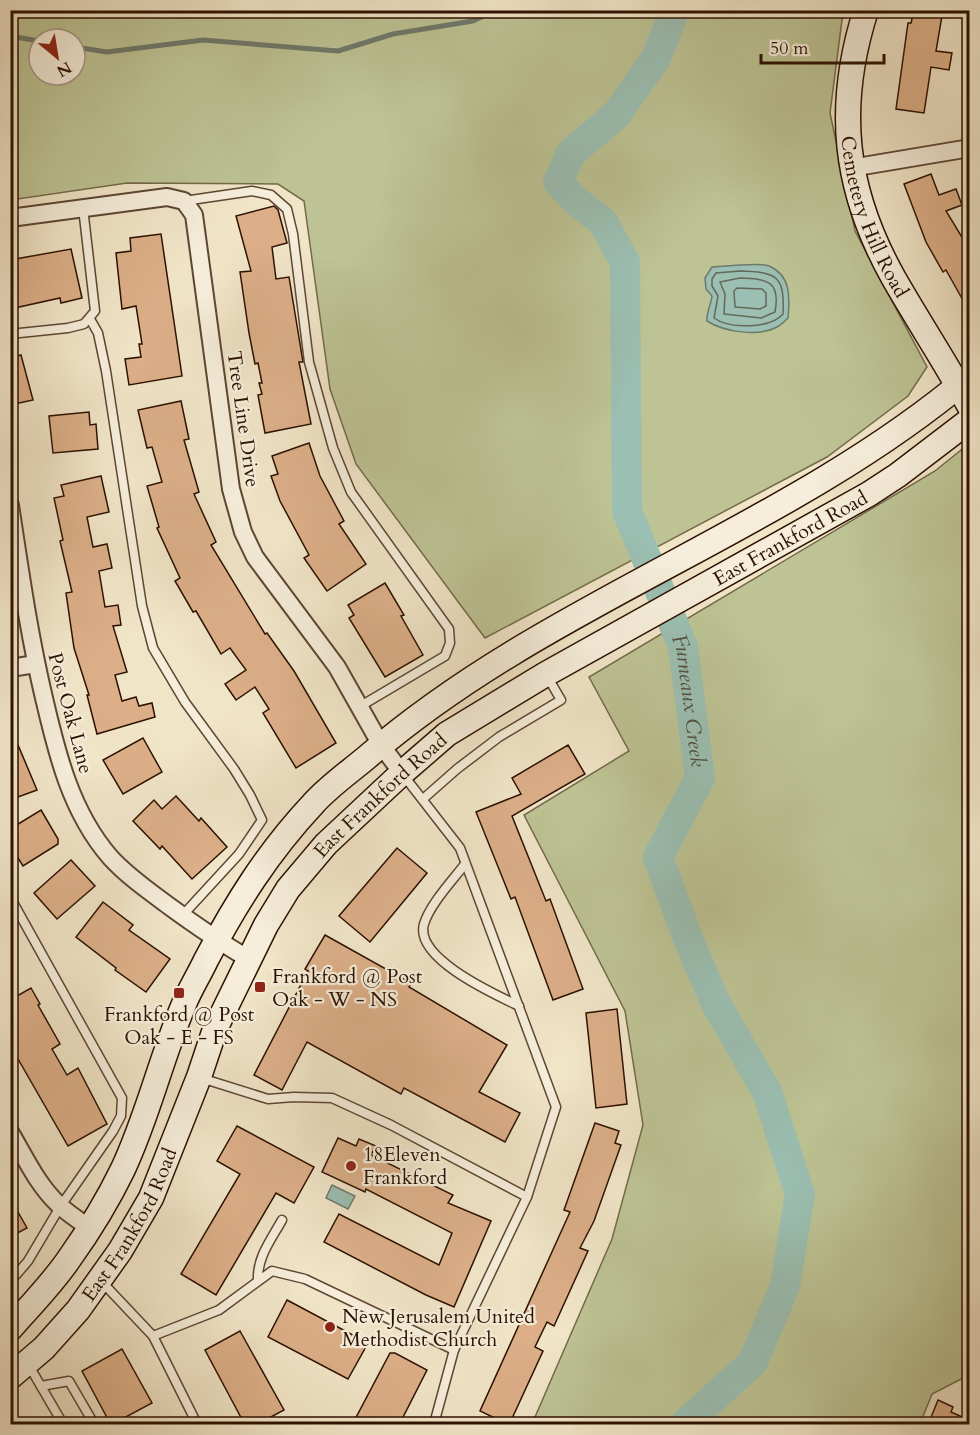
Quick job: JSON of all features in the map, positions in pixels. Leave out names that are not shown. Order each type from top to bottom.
[{"type":"main road","name":"Cemetery Hill Road","points":[[866,10],[852,64],[848,94],[847,133],[851,168],[869,227],[893,277],[964,380],[969,407]]},
{"type":"main road","name":"East Frankford Road","points":[[10,1329],[68,1261],[122,1171],[140,1129],[184,1003],[233,909],[267,858],[314,802],[429,706],[484,669],[823,480],[930,409],[964,380]]},
{"type":"main road","name":"East Frankford Road","points":[[15,1373],[78,1310],[120,1251],[151,1198],[199,1077],[215,1029],[266,925],[288,890],[326,844],[447,734],[546,674],[869,494],[898,475],[969,420]]},
{"type":"street","points":[[851,168],[968,151]]},
{"type":"street","points":[[10,219],[167,197],[184,201]]},
{"type":"street","name":"Tree Line Drive","points":[[184,201],[194,215],[231,489],[243,532],[255,557],[337,668],[381,745],[402,773]]},
{"type":"street","name":"Post Oak Lane","points":[[10,505],[14,552],[36,664],[57,756],[70,792],[110,857],[144,888],[182,916],[249,959]]},
{"type":"street","points":[[10,668],[36,664]]},
{"type":"street","points":[[10,1132],[31,1170],[47,1192],[60,1206],[89,1228]]},
{"type":"lane","points":[[184,201],[252,191],[272,195],[287,209],[293,234],[309,362],[333,448],[351,492],[449,629],[450,643],[445,656],[359,707]]},
{"type":"lane","points":[[10,334],[68,328],[84,324],[95,311],[83,208]]},
{"type":"lane","points":[[90,319],[98,333],[106,371],[142,606],[153,648],[185,702],[234,769],[262,820],[239,854],[182,916]]},
{"type":"lane","points":[[423,799],[457,769],[499,738],[561,700],[546,674]]},
{"type":"lane","points":[[402,773],[460,848],[556,1107],[527,1197],[454,1350],[434,1425]]},
{"type":"lane","points":[[465,864],[431,910],[423,926],[425,943],[441,961],[490,993],[519,1006]]},
{"type":"lane","points":[[10,897],[122,1098],[121,1116],[113,1131],[60,1206],[28,1261],[16,1275],[10,1278]]},
{"type":"lane","points":[[199,1077],[268,1099],[332,1098],[391,1125],[527,1197]]},
{"type":"lane","points":[[258,1280],[257,1268],[260,1259],[282,1221]]},
{"type":"lane","points":[[153,1336],[219,1310],[272,1271],[305,1279],[454,1350]]},
{"type":"lane","points":[[99,1279],[153,1336],[197,1425]]},
{"type":"lane","points":[[15,1373],[41,1386],[63,1425]]},
{"type":"lane","points":[[41,1386],[69,1382],[94,1425]]},
{"type":"green space","points":[[10,11],[845,11],[830,113],[855,231],[927,367],[908,396],[827,457],[485,638],[356,464],[330,389],[304,201],[278,184],[127,183],[11,200]]},
{"type":"green space","points":[[966,446],[970,447],[969,1375],[932,1394],[920,1424],[532,1424],[612,1239],[643,1125],[625,1011],[524,815],[629,751],[589,677],[935,471]]},
{"type":"water","points":[[759,264],[769,266],[782,275],[789,295],[788,318],[778,326],[761,332],[732,330],[707,321],[712,296],[706,289],[705,278],[712,267]]},
{"type":"water","points":[[332,1185],[355,1196],[348,1209],[326,1198]]},
{"type":"building","points":[[914,10],[943,10],[936,51],[952,53],[949,70],[931,67],[924,113],[896,109],[908,23],[911,23]]},
{"type":"building","points":[[931,174],[939,195],[956,189],[962,205],[946,211],[963,239],[969,235],[969,311],[946,270],[943,272],[926,242],[904,184]]},
{"type":"building","points":[[274,206],[278,210],[287,243],[272,247],[276,279],[289,277],[303,362],[299,362],[311,424],[265,433],[258,395],[262,394],[259,383],[262,383],[258,363],[255,364],[240,272],[251,271],[236,216]]},
{"type":"building","points":[[161,234],[182,376],[129,385],[125,359],[141,357],[139,344],[142,344],[136,306],[122,309],[116,253],[131,251],[130,238]]},
{"type":"building","points":[[71,249],[82,298],[61,303],[60,298],[10,309],[10,260]]},
{"type":"building","points":[[21,355],[33,400],[10,405],[10,358]]},
{"type":"building","points":[[181,401],[189,439],[184,440],[199,492],[194,494],[216,542],[211,545],[265,634],[267,633],[294,671],[336,743],[296,768],[263,713],[269,709],[255,687],[236,700],[225,684],[246,670],[230,648],[221,654],[196,611],[193,612],[175,581],[180,578],[157,528],[159,527],[147,486],[162,482],[152,447],[147,448],[138,410]]},
{"type":"building","points":[[89,412],[90,425],[96,424],[98,449],[53,453],[49,416]]},
{"type":"building","points":[[309,443],[320,476],[344,521],[339,524],[366,564],[327,591],[304,558],[309,555],[280,501],[271,476],[278,474],[272,456]]},
{"type":"building","points":[[101,476],[109,512],[87,517],[93,547],[107,544],[112,568],[99,571],[105,607],[118,605],[121,625],[113,626],[127,672],[115,675],[122,701],[136,697],[139,706],[152,703],[155,717],[97,734],[87,695],[89,695],[74,648],[66,593],[72,592],[60,541],[63,540],[54,498],[64,496],[61,485]]},
{"type":"building","points":[[385,583],[404,615],[401,616],[423,655],[385,677],[349,618],[354,615],[348,605]]},
{"type":"building","points":[[10,726],[37,790],[10,800]]},
{"type":"building","points":[[143,738],[162,772],[123,794],[103,760]]},
{"type":"building","points":[[568,745],[585,774],[512,816],[546,901],[550,899],[583,989],[553,1000],[515,897],[511,899],[476,812],[521,794],[512,778]]},
{"type":"building","points":[[176,796],[199,821],[201,818],[227,847],[192,879],[162,846],[160,849],[133,821],[154,800],[162,809]]},
{"type":"building","points":[[41,810],[58,839],[58,844],[23,866],[10,845],[10,829]]},
{"type":"building","points":[[397,848],[427,873],[370,942],[339,916]]},
{"type":"building","points":[[71,860],[95,886],[57,919],[34,893]]},
{"type":"building","points":[[103,902],[133,925],[129,930],[170,959],[146,992],[115,970],[116,968],[76,937]]},
{"type":"building","points":[[325,935],[411,983],[409,987],[507,1045],[479,1092],[520,1113],[505,1142],[404,1088],[401,1094],[307,1042],[282,1090],[254,1075],[308,971],[305,969]]},
{"type":"building","points":[[31,988],[60,1044],[52,1049],[67,1075],[78,1068],[107,1124],[68,1146],[10,1045],[10,1000]]},
{"type":"building","points":[[617,1009],[627,1104],[596,1108],[586,1013]]},
{"type":"building","points":[[595,1123],[619,1131],[615,1143],[621,1145],[594,1221],[580,1248],[588,1251],[554,1326],[547,1322],[535,1347],[543,1351],[509,1425],[480,1411],[570,1212],[564,1210]]},
{"type":"building","points":[[237,1126],[314,1167],[294,1203],[276,1193],[216,1295],[181,1274],[240,1174],[217,1161]]},
{"type":"building","points":[[338,1138],[356,1146],[359,1139],[376,1146],[371,1155],[453,1195],[448,1203],[491,1221],[454,1307],[324,1242],[339,1214],[439,1265],[452,1233],[366,1189],[365,1192],[322,1172]]},
{"type":"building","points":[[10,1198],[27,1228],[10,1237]]},
{"type":"building","points":[[287,1300],[368,1343],[348,1379],[268,1337]]},
{"type":"building","points":[[240,1331],[284,1410],[256,1425],[245,1425],[205,1350]]},
{"type":"building","points":[[122,1349],[152,1403],[111,1425],[82,1371]]},
{"type":"building","points":[[390,1353],[395,1353],[427,1370],[399,1425],[352,1425]]},
{"type":"building","points":[[938,1400],[953,1407],[951,1412],[969,1420],[969,1425],[928,1425]]},
{"type":"waterway","points":[[87,49],[107,52],[203,40],[338,51],[393,34],[473,21],[496,10]]},
{"type":"waterway","name":"Furneaux Creek","points":[[675,10],[656,58],[616,115],[571,153],[558,182],[576,201],[603,222],[625,262],[627,511],[683,647],[700,778],[658,857],[687,936],[715,1002],[767,1092],[800,1194],[785,1286],[753,1362],[685,1424]]},
{"type":"waterway","points":[[10,36],[27,39]]},
{"type":"place","name":"Frankford @ Post Oak - W - NS","points":[[260,987]]},
{"type":"place","name":"Frankford @ Post Oak - E - FS","points":[[179,993]]},
{"type":"place","name":"18Eleven Frankford","points":[[351,1166]]},
{"type":"place","name":"New Jerusalem United Methodist Church","points":[[330,1327]]}]
